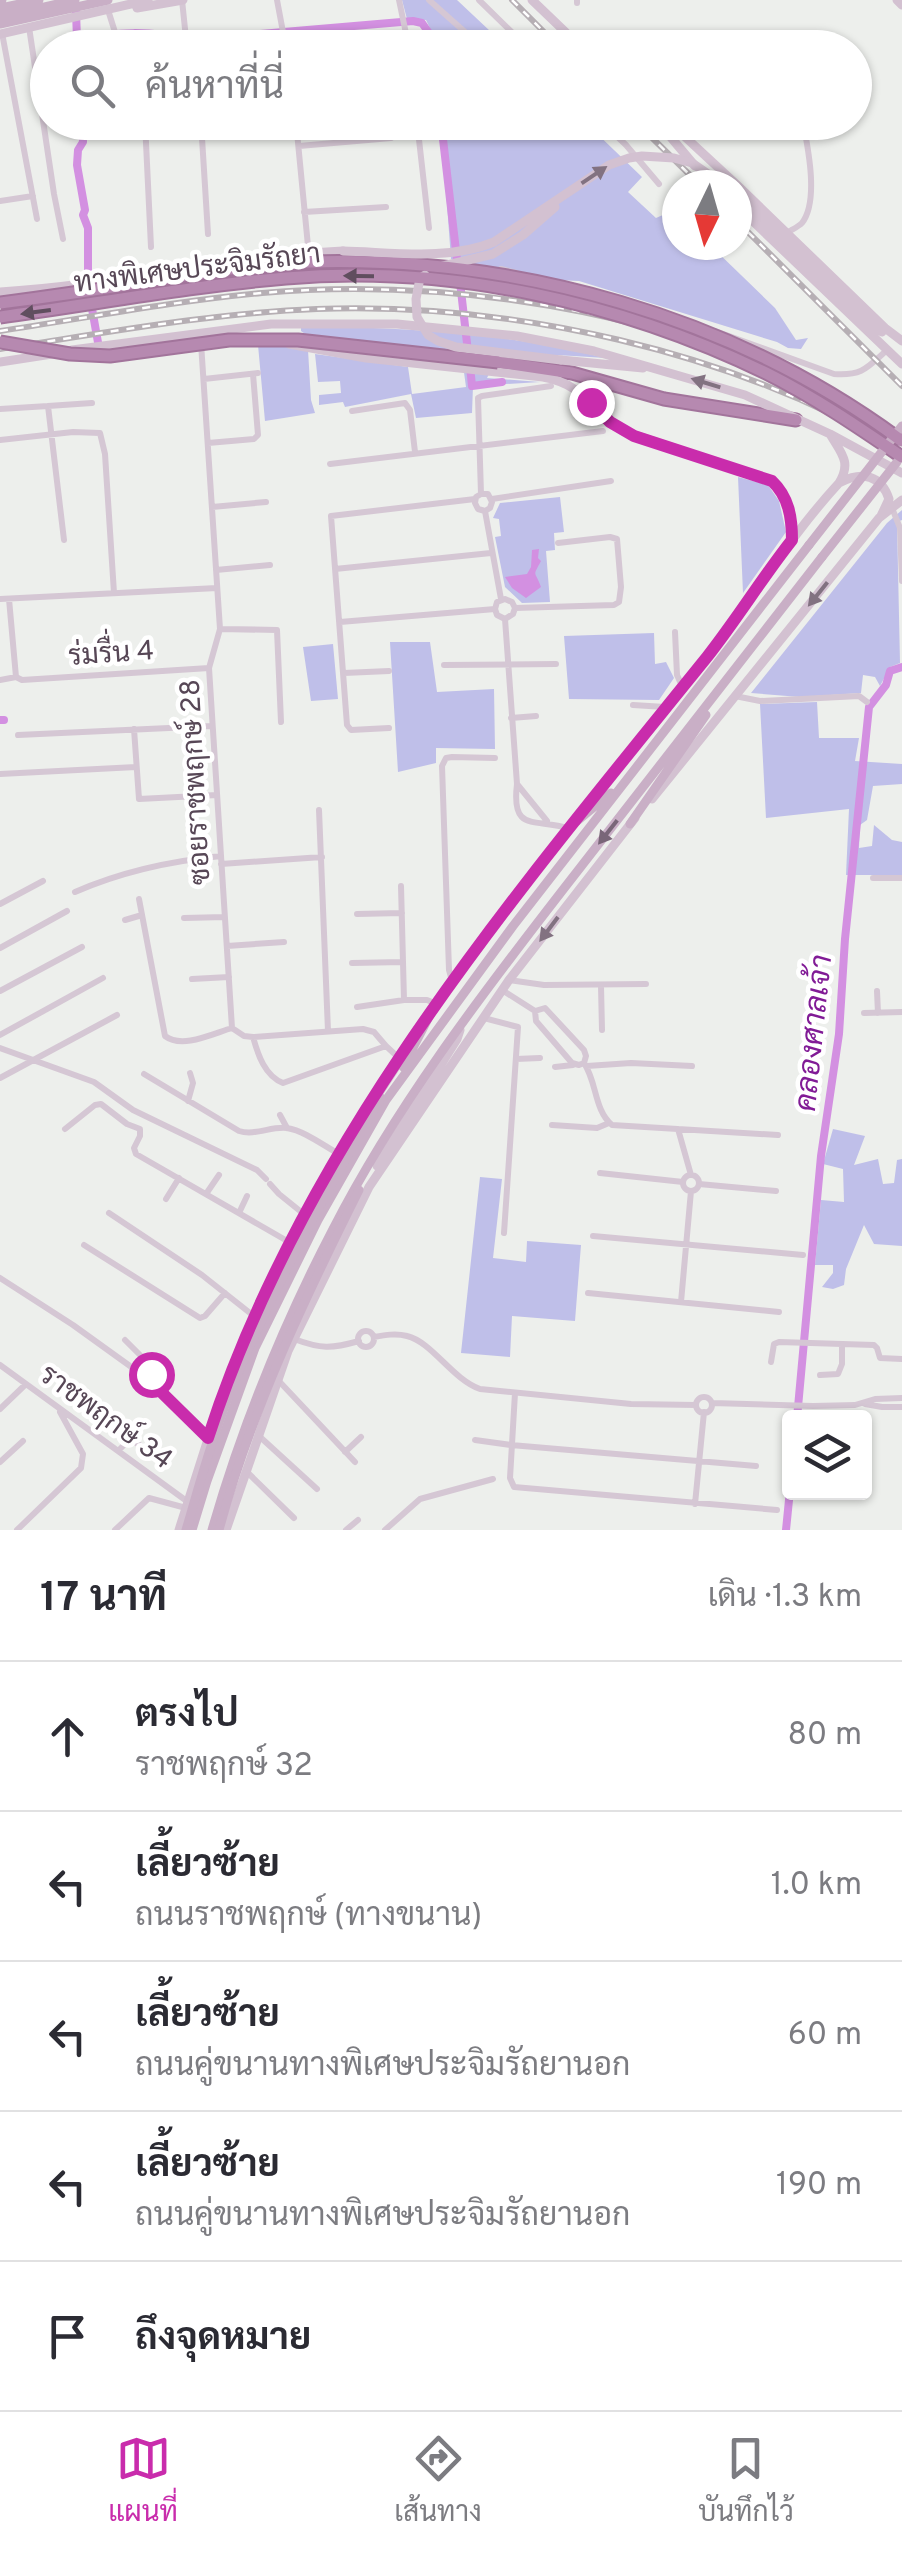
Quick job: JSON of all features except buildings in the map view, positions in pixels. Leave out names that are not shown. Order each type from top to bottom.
[{"type":"highway","name":"ทางพิเศษประจิมรัถยา","points":[[0,304],[200,273],[307,262],[365,262],[495,274],[580,291],[708,333],[794,374],[902,441]]},
{"type":"highway","name":"ทางพิเศษประจิมรัถยา","points":[[0,318],[289,278],[400,278],[498,288],[627,319],[730,357],[804,394],[901,458]]},
{"type":"highway","points":[[0,342],[70,354],[110,356],[229,340],[298,340],[493,366],[572,372],[664,399],[796,420]]},
{"type":"main road","points":[[0,8],[39,0]]},
{"type":"main road","points":[[0,27],[78,7],[148,0]]},
{"type":"main road","points":[[108,5],[144,7],[183,0]]},
{"type":"main road","points":[[532,0],[563,30]]},
{"type":"main road","points":[[540,0],[571,30]]},
{"type":"main road","points":[[0,27],[29,27],[78,7]]},
{"type":"main road","points":[[0,27],[65,14]]},
{"type":"main road","points":[[673,140],[699,170],[708,164]]},
{"type":"main road","points":[[686,140],[716,170]]},
{"type":"main road","points":[[0,292],[264,256],[343,250],[418,252],[479,248],[494,242],[609,165],[642,156],[674,158],[701,170]]},
{"type":"main road","points":[[707,170],[708,164]]},
{"type":"main road","points":[[568,192],[546,217],[503,248],[443,266],[420,278],[417,317],[428,335],[447,345],[656,368]]},
{"type":"main road","points":[[752,199],[902,342]]},
{"type":"main road","points":[[752,211],[865,320],[902,362]]},
{"type":"main road","points":[[752,220],[902,362]]},
{"type":"main road","points":[[865,320],[902,342]]},
{"type":"main road","points":[[0,362],[272,324],[354,322],[488,332],[552,342],[745,395],[902,473]]},
{"type":"main road","points":[[233,328],[328,352],[462,367],[493,366],[565,382],[623,431],[772,481],[788,506],[792,540]]},
{"type":"main road","points":[[186,1530],[227,1401],[275,1290],[321,1199],[384,1099],[474,976],[902,426]]},
{"type":"main road","points":[[186,1530],[255,1348],[318,1220],[434,1008],[839,483],[846,463],[830,434]]},
{"type":"main road","points":[[219,1530],[252,1410],[282,1333],[334,1226],[381,1144],[462,1022],[530,932],[901,458]]},
{"type":"main road","points":[[839,483],[861,475],[884,486],[888,499],[879,518]]},
{"type":"main road","points":[[630,824],[879,518],[902,500]]},
{"type":"main road","points":[[252,1410],[288,1351],[362,1192],[509,980],[630,824],[738,666]]},
{"type":"main road","points":[[574,824],[628,778]]},
{"type":"main road","points":[[219,1530],[289,1332],[387,1147],[457,1039],[462,1022]]},
{"type":"main road","points":[[186,1530],[187,1505],[208,1438],[289,1242],[340,1154],[403,1061]]},
{"type":"main road","points":[[219,1530],[288,1351]]},
{"type":"main road","points":[[199,1466],[236,1396]]},
{"type":"street","points":[[183,0],[186,30]]},
{"type":"street","points":[[277,0],[282,30]]},
{"type":"street","points":[[400,0],[407,30]]},
{"type":"street","points":[[429,0],[463,30]]},
{"type":"street","points":[[479,0],[510,30]]},
{"type":"street","points":[[108,5],[116,30]]},
{"type":"street","points":[[0,27],[37,220]]},
{"type":"street","points":[[29,27],[30,32]]},
{"type":"street","points":[[48,140],[63,239]]},
{"type":"street","points":[[146,140],[152,247]]},
{"type":"street","points":[[202,140],[208,234]]},
{"type":"street","points":[[298,140],[308,246]]},
{"type":"street","points":[[299,146],[368,140]]},
{"type":"street","points":[[419,140],[428,228]]},
{"type":"street","points":[[620,140],[658,184]]},
{"type":"street","points":[[788,232],[802,222],[810,198],[806,140]]},
{"type":"street","points":[[0,202],[33,196]]},
{"type":"street","points":[[304,212],[386,207]]},
{"type":"street","points":[[501,270],[615,296],[834,374],[853,375],[867,370],[887,350]]},
{"type":"street","name":"ซอยราชพฤกษ์ 28","points":[[200,332],[220,629],[209,668],[232,1028]]},
{"type":"street","points":[[204,379],[256,373],[258,435],[208,443]]},
{"type":"street","points":[[484,511],[478,509],[480,396],[551,386]]},
{"type":"street","points":[[0,409],[92,403]]},
{"type":"street","points":[[352,411],[405,403],[410,410],[414,452]]},
{"type":"street","points":[[48,406],[64,540]]},
{"type":"street","points":[[330,464],[603,431]]},
{"type":"street","points":[[0,440],[96,432],[102,436],[114,593]]},
{"type":"street","points":[[492,499],[611,482]]},
{"type":"street","points":[[389,728],[348,728],[331,516],[488,494],[491,506],[484,511]]},
{"type":"street","points":[[212,507],[266,502]]},
{"type":"street","points":[[892,508],[901,528],[902,581]]},
{"type":"street","points":[[484,511],[501,600]]},
{"type":"street","points":[[514,608],[620,602],[617,539],[558,542]]},
{"type":"street","points":[[335,569],[491,553]]},
{"type":"street","points":[[216,570],[270,564]]},
{"type":"street","points":[[16,677],[5,599],[217,588]]},
{"type":"street","points":[[501,600],[512,602],[514,608],[506,618],[499,617],[495,610],[501,600]]},
{"type":"street","points":[[340,622],[495,610]]},
{"type":"street","points":[[506,618],[516,810],[530,824],[574,824]]},
{"type":"street","points":[[220,629],[278,630],[281,722]]},
{"type":"street","points":[[674,632],[682,686]]},
{"type":"street","points":[[444,666],[556,664]]},
{"type":"street","name":"ร่มรื่น 4","points":[[0,680],[209,668]]},
{"type":"street","points":[[344,674],[389,672]]},
{"type":"street","points":[[735,696],[760,701],[858,696],[866,702]]},
{"type":"street","points":[[633,705],[666,707]]},
{"type":"street","points":[[511,718],[536,716]]},
{"type":"street","points":[[18,735],[212,726]]},
{"type":"street","points":[[134,729],[138,799],[217,795]]},
{"type":"street","points":[[453,982],[448,970],[442,766],[446,758],[495,758]]},
{"type":"street","points":[[0,774],[136,768]]},
{"type":"street","points":[[517,784],[548,822]]},
{"type":"street","points":[[319,810],[328,1031]]},
{"type":"street","points":[[75,892],[146,866],[180,860],[322,857]]},
{"type":"street","points":[[872,878],[902,878]]},
{"type":"street","points":[[0,904],[43,881]]},
{"type":"street","points":[[401,886],[404,1000]]},
{"type":"street","points":[[139,899],[165,1036],[169,1040],[178,1043],[232,1028],[252,1037],[368,1029],[403,1061]]},
{"type":"street","points":[[0,948],[67,911]]},
{"type":"street","points":[[357,914],[402,914]]},
{"type":"street","points":[[125,920],[142,915]]},
{"type":"street","points":[[184,918],[225,916]]},
{"type":"street","points":[[226,946],[284,942]]},
{"type":"street","points":[[0,991],[82,947]]},
{"type":"street","points":[[352,963],[403,962]]},
{"type":"street","points":[[192,979],[228,977]]},
{"type":"street","points":[[0,1035],[104,978]]},
{"type":"street","points":[[509,980],[528,984],[646,984]]},
{"type":"street","points":[[601,986],[602,1030]]},
{"type":"street","points":[[502,990],[535,1011]]},
{"type":"street","points":[[877,991],[878,1012]]},
{"type":"street","points":[[356,1007],[427,1000],[434,1008]]},
{"type":"street","points":[[535,1011],[541,1008],[548,1012],[584,1050],[601,1110],[609,1124]]},
{"type":"street","points":[[535,1011],[536,1021],[574,1064]]},
{"type":"street","points":[[864,1013],[902,1012]]},
{"type":"street","points":[[0,1078],[116,1015]]},
{"type":"street","points":[[483,1018],[518,1027],[504,1233]]},
{"type":"street","points":[[252,1037],[261,1060],[278,1082],[386,1046]]},
{"type":"street","points":[[0,1048],[94,1082],[133,1110],[257,1170],[305,1214]]},
{"type":"street","points":[[516,1059],[540,1058]]},
{"type":"street","points":[[555,1067],[631,1063],[692,1066]]},
{"type":"street","points":[[188,1101],[194,1083],[190,1073]]},
{"type":"street","points":[[144,1074],[245,1133],[287,1128],[340,1154]]},
{"type":"street","points":[[65,1129],[94,1105],[101,1104],[140,1129],[136,1154],[289,1242]]},
{"type":"street","points":[[280,1115],[287,1128]]},
{"type":"street","points":[[552,1125],[598,1128],[609,1124],[778,1135]]},
{"type":"street","points":[[678,1129],[690,1175]]},
{"type":"street","points":[[600,1173],[683,1182]]},
{"type":"street","points":[[206,1194],[219,1175]]},
{"type":"street","points":[[683,1182],[690,1175]]},
{"type":"street","points":[[690,1175],[699,1184],[691,1192]]},
{"type":"street","points":[[166,1199],[179,1178]]},
{"type":"street","points":[[683,1182],[691,1192]]},
{"type":"street","points":[[699,1184],[776,1190]]},
{"type":"street","points":[[681,1302],[691,1192]]},
{"type":"street","points":[[239,1213],[247,1196]]},
{"type":"street","points":[[109,1213],[226,1292],[255,1317]]},
{"type":"street","points":[[593,1236],[803,1256]]},
{"type":"street","points":[[84,1245],[200,1318],[226,1292]]},
{"type":"street","points":[[0,1278],[148,1379],[208,1438]]},
{"type":"street","points":[[588,1293],[780,1312]]},
{"type":"street","points":[[294,1339],[336,1348],[359,1341],[365,1331],[374,1337],[410,1336],[472,1386],[631,1404],[696,1404]]},
{"type":"street","points":[[124,1340],[152,1366],[148,1379]]},
{"type":"street","points":[[770,1362],[776,1343],[874,1345],[880,1358],[902,1360]]},
{"type":"street","points":[[820,1375],[838,1374],[842,1345]]},
{"type":"street","name":"ราชพฤกษ์ 34","points":[[0,1366],[187,1505]]},
{"type":"street","points":[[277,1380],[355,1462]]},
{"type":"street","points":[[0,1409],[26,1384]]},
{"type":"street","points":[[515,1393],[510,1482],[519,1488],[778,1510]]},
{"type":"street","points":[[696,1404],[705,1397],[712,1404],[902,1407]]},
{"type":"street","points":[[864,1404],[875,1399],[902,1398]]},
{"type":"street","points":[[696,1404],[704,1412],[712,1404]]},
{"type":"street","points":[[17,1530],[84,1461],[77,1439],[56,1406]]},
{"type":"street","points":[[695,1504],[704,1412]]},
{"type":"street","points":[[258,1434],[317,1489]]},
{"type":"street","points":[[345,1452],[362,1437]]},
{"type":"street","points":[[118,1451],[130,1439],[141,1446]]},
{"type":"street","points":[[475,1440],[756,1466]]},
{"type":"street","points":[[0,1462],[23,1441]]},
{"type":"street","points":[[245,1470],[294,1518]]},
{"type":"street","points":[[385,1530],[420,1499],[493,1479]]},
{"type":"street","points":[[115,1530],[149,1498],[187,1505]]},
{"type":"street","points":[[346,1530],[358,1520]]},
{"type":"shaded area","points":[[402,0],[457,0],[489,30],[431,30],[426,20],[407,19]]},
{"type":"shaded area","points":[[442,140],[604,140],[642,177],[628,192],[656,218],[662,215],[662,260],[725,260],[775,308],[796,340],[808,338],[801,349],[788,348],[579,281],[451,259]]},
{"type":"shaded area","points":[[301,326],[493,337],[606,358],[498,356],[487,378],[540,382],[473,386],[472,413],[416,418],[411,394],[345,407],[343,402],[319,405],[319,395],[341,393],[340,381],[318,382],[315,354],[408,367],[412,394],[466,387],[463,365],[323,347],[301,331]]},
{"type":"shaded area","points":[[258,345],[308,350],[315,413],[265,421]]},
{"type":"shaded area","points":[[738,477],[768,485],[779,501],[786,532],[743,593]]},
{"type":"shaded area","points":[[560,497],[564,532],[554,533],[555,550],[546,551],[550,602],[522,603],[505,587],[495,537],[501,536],[499,519],[493,518],[500,503]]},
{"type":"shaded area","points":[[902,510],[902,520],[897,522],[900,663],[890,667],[880,686],[875,677],[863,675],[861,693],[800,697],[751,693],[887,523]]},
{"type":"shaded area","points":[[539,549],[541,561],[535,574],[541,587],[526,598],[505,577],[527,574],[532,550]]},
{"type":"shaded area","points":[[654,633],[655,664],[666,662],[674,678],[659,700],[569,699],[564,636]]},
{"type":"shaded area","points":[[390,642],[430,642],[437,692],[494,689],[495,749],[436,748],[436,763],[398,772]]},
{"type":"shaded area","points":[[333,644],[338,699],[311,701],[303,647]]},
{"type":"shaded area","points":[[817,702],[819,738],[859,738],[855,761],[902,764],[902,784],[873,786],[867,820],[860,825],[859,848],[872,846],[874,825],[892,840],[902,842],[902,875],[846,875],[849,809],[766,818],[760,704]]},
{"type":"shaded area","points":[[833,1129],[865,1136],[854,1165],[878,1159],[883,1184],[894,1183],[897,1160],[902,1159],[902,1246],[874,1244],[864,1225],[846,1269],[844,1285],[833,1289],[822,1287],[833,1273],[833,1265],[815,1265],[821,1200],[844,1202],[843,1169],[823,1164]]},
{"type":"shaded area","points":[[480,1177],[502,1179],[493,1258],[526,1262],[527,1241],[581,1245],[575,1321],[512,1316],[510,1357],[461,1353]]},
{"type":"waterway","points":[[76,12],[77,30]]},
{"type":"waterway","points":[[307,30],[413,21],[422,23],[427,30]]},
{"type":"waterway","points":[[83,140],[77,165],[88,228],[88,284]]},
{"type":"waterway","points":[[443,140],[458,268]]},
{"type":"waterway","points":[[460,282],[468,352]]},
{"type":"waterway","points":[[91,303],[99,348]]},
{"type":"waterway","points":[[470,366],[472,386],[502,382]]},
{"type":"waterway","name":"คลองศาลเจ้า","points":[[798,1410],[821,1156],[839,1034],[869,707],[886,685],[890,671],[902,667]]},
{"type":"waterway","name":"คลองศาลเจ้า","points":[[786,1530],[789,1500]]},
{"type":"railway","points":[[512,0],[542,30]]},
{"type":"railway","points":[[654,140],[685,170]]},
{"type":"railway","points":[[752,236],[902,386]]},
{"type":"railway","points":[[0,331],[262,293],[387,290],[515,300],[579,311],[701,344],[796,380],[902,434]]},
{"type":"railway","points":[[0,349],[158,324],[277,311],[391,309],[467,314],[620,340],[694,361],[767,386],[902,452]]},
{"type":"route","points":[[151,1374],[148,1379],[208,1438],[289,1242],[400,1059],[508,908],[708,656],[792,540],[788,506],[772,481],[634,436],[610,422],[591,402]]}]
